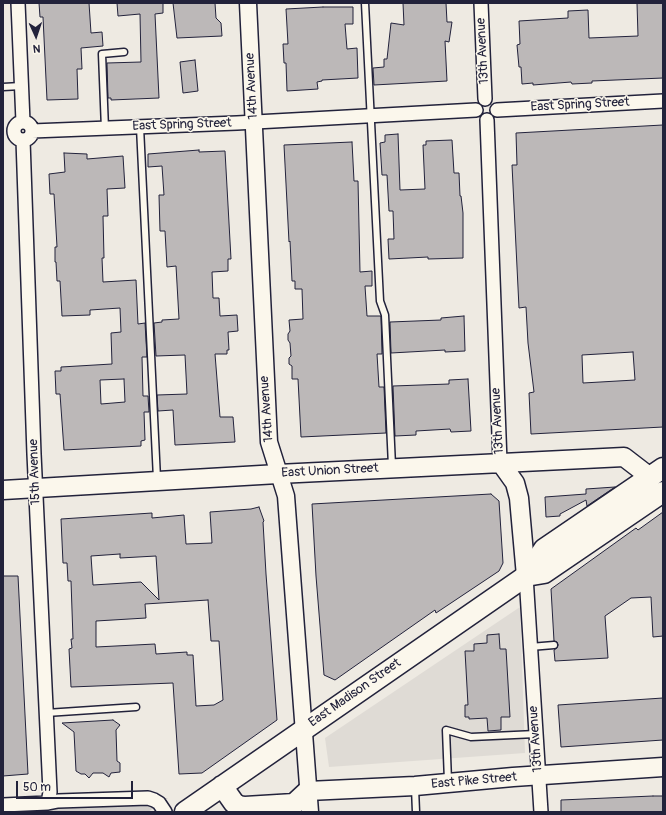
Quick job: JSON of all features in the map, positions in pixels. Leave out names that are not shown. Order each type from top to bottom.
[{"type":"main road","name":"East Union Street","points":[[3,490],[500,462],[624,457],[656,472]]},
{"type":"main road","name":"13th Avenue","points":[[500,462],[515,484],[519,498],[526,576]]},
{"type":"main road","name":"East Madison Street","points":[[185,812],[526,576],[544,549],[656,472]]},
{"type":"main road","name":"East Madison Street","points":[[526,576],[544,573],[663,492]]},
{"type":"main road","name":"East Pike Street","points":[[308,791],[414,786],[663,767]]},
{"type":"main road","points":[[222,786],[234,803],[245,807],[294,804],[308,791]]},
{"type":"street","points":[[18,3],[23,122],[16,125],[18,134]]},
{"type":"street","name":"14th Avenue","points":[[248,3],[269,442],[286,496],[310,812]]},
{"type":"street","name":"13th Avenue","points":[[481,3],[485,99]]},
{"type":"street","points":[[485,99],[494,102],[497,110],[494,117],[487,120],[478,116],[476,110],[478,103],[485,99]]},
{"type":"street","name":"East Spring Street","points":[[497,110],[663,101]]},
{"type":"street","name":"East Spring Street","points":[[18,134],[476,110]]},
{"type":"street","name":"13th Avenue","points":[[487,120],[494,346],[500,462]]},
{"type":"street","name":"15th Avenue","points":[[18,134],[50,792],[48,803]]},
{"type":"street","name":"13th Avenue","points":[[526,576],[541,812]]},
{"type":"street","points":[[5,807],[58,801],[148,798],[159,804],[165,812]]},
{"type":"lane","points":[[365,3],[380,301],[385,315],[392,468]]},
{"type":"lane","points":[[105,129],[102,54],[124,52]]},
{"type":"lane","points":[[3,87],[21,86]]},
{"type":"lane","points":[[140,127],[157,482]]},
{"type":"lane","points":[[530,647],[554,646]]},
{"type":"lane","points":[[46,713],[136,707]]},
{"type":"lane","points":[[448,783],[446,730],[471,737],[536,734]]},
{"type":"lane","points":[[414,786],[416,812]]},
{"type":"shaded area","points":[[520,607],[525,753],[329,767],[325,738]]},
{"type":"shaded area","points":[[168,798],[148,812],[48,812],[48,803]]},
{"type":"building","points":[[39,3],[89,3],[91,33],[102,32],[103,46],[81,48],[82,69],[77,69],[78,99],[47,100],[43,17],[40,17]]},
{"type":"building","points":[[117,3],[163,3],[163,13],[155,14],[159,98],[111,100],[111,98],[108,98],[107,63],[141,62],[140,14],[118,16]]},
{"type":"building","points":[[173,3],[215,3],[216,18],[221,23],[222,36],[177,38]]},
{"type":"building","points":[[403,3],[446,3],[447,22],[452,22],[449,42],[445,41],[447,81],[374,85],[373,68],[384,67],[384,59],[387,59],[391,23],[404,25]]},
{"type":"building","points":[[637,3],[663,3],[663,78],[592,81],[592,83],[572,84],[571,82],[533,85],[533,83],[522,84],[517,45],[520,44],[519,21],[568,18],[568,11],[588,10],[589,38],[638,36]]},
{"type":"building","points":[[353,7],[353,24],[345,24],[347,49],[357,48],[358,78],[322,80],[317,82],[318,89],[287,91],[286,63],[284,63],[283,44],[288,44],[286,9]]},
{"type":"building","points":[[195,60],[198,91],[183,93],[180,62]]},
{"type":"building","points":[[663,125],[663,427],[531,434],[529,393],[534,392],[528,343],[526,307],[519,308],[512,165],[517,165],[516,133]],"holes":[[[633,352],[635,380],[583,383],[582,355]]]},
{"type":"building","points":[[398,134],[400,190],[425,189],[423,145],[426,145],[426,141],[452,140],[454,173],[459,173],[460,196],[463,213],[463,258],[428,259],[428,257],[389,259],[388,239],[394,239],[393,211],[389,211],[387,175],[382,175],[380,143],[385,142],[385,135]]},
{"type":"building","points":[[352,142],[354,181],[358,181],[360,272],[372,271],[372,286],[365,286],[367,316],[381,316],[382,354],[377,354],[379,387],[384,387],[386,433],[301,437],[298,379],[292,379],[292,366],[289,364],[289,358],[291,356],[288,334],[290,331],[289,320],[303,319],[302,289],[295,289],[295,281],[292,281],[284,145]]},
{"type":"building","points":[[199,150],[199,152],[225,151],[231,259],[228,259],[228,271],[212,272],[213,298],[219,298],[220,316],[237,315],[238,331],[228,332],[229,350],[227,350],[227,354],[215,354],[220,417],[233,417],[235,442],[175,445],[173,410],[158,411],[157,395],[187,394],[185,355],[156,356],[154,323],[162,322],[162,320],[179,319],[176,266],[167,267],[165,231],[160,231],[159,195],[164,195],[162,166],[148,167],[148,154]]},
{"type":"building","points":[[64,153],[87,154],[87,159],[123,156],[125,188],[107,189],[108,216],[103,216],[103,282],[136,280],[138,324],[145,323],[147,357],[142,357],[143,396],[148,396],[149,412],[144,412],[145,440],[141,441],[141,446],[64,450],[60,394],[56,394],[55,371],[61,371],[61,367],[112,364],[111,333],[121,332],[120,308],[90,310],[90,315],[62,316],[60,281],[57,281],[55,262],[55,247],[57,247],[54,194],[50,194],[49,174],[65,172]],"holes":[[[124,379],[125,402],[101,404],[100,380]]]},
{"type":"building","points":[[464,316],[465,351],[445,352],[445,350],[391,353],[390,322],[441,320],[441,318]]},
{"type":"building","points":[[468,379],[471,431],[451,432],[450,429],[416,431],[416,435],[395,436],[393,386],[449,384],[449,380]]},
{"type":"building","points":[[615,487],[587,506],[586,500],[560,514],[560,516],[546,517],[545,497],[586,494],[586,489]]},
{"type":"building","points":[[491,494],[499,501],[503,563],[499,571],[436,613],[435,610],[335,680],[324,675],[312,504]]},
{"type":"building","points":[[259,507],[264,521],[266,574],[277,720],[202,773],[179,774],[173,683],[71,687],[69,649],[72,648],[71,639],[73,639],[71,581],[68,581],[67,563],[63,563],[61,519],[152,513],[152,518],[184,515],[186,544],[212,543],[210,512]],"holes":[[[120,554],[120,558],[156,556],[159,600],[141,582],[93,585],[91,556]],[[208,600],[211,641],[219,641],[223,700],[214,705],[196,706],[193,655],[187,655],[187,652],[156,654],[155,644],[96,647],[96,621],[146,618],[145,604]]]},
{"type":"building","points":[[663,512],[663,636],[653,637],[651,597],[631,598],[605,616],[608,658],[555,661],[554,650],[558,645],[557,642],[554,641],[551,589],[636,528],[638,530]]},
{"type":"building","points":[[3,576],[18,576],[28,774],[3,776]]},
{"type":"building","points":[[499,634],[500,649],[506,649],[510,717],[501,717],[501,730],[488,731],[487,718],[469,719],[469,717],[465,717],[465,705],[468,705],[465,651],[474,651],[474,644],[487,643],[487,635]]},
{"type":"building","points":[[663,698],[663,740],[561,747],[558,705]]},
{"type":"building","points":[[113,720],[120,725],[116,730],[117,761],[120,763],[120,772],[111,773],[109,777],[103,773],[93,773],[89,778],[85,774],[81,774],[76,771],[74,732],[62,723]]},
{"type":"building","points":[[663,796],[663,812],[561,812],[561,800]]}]
